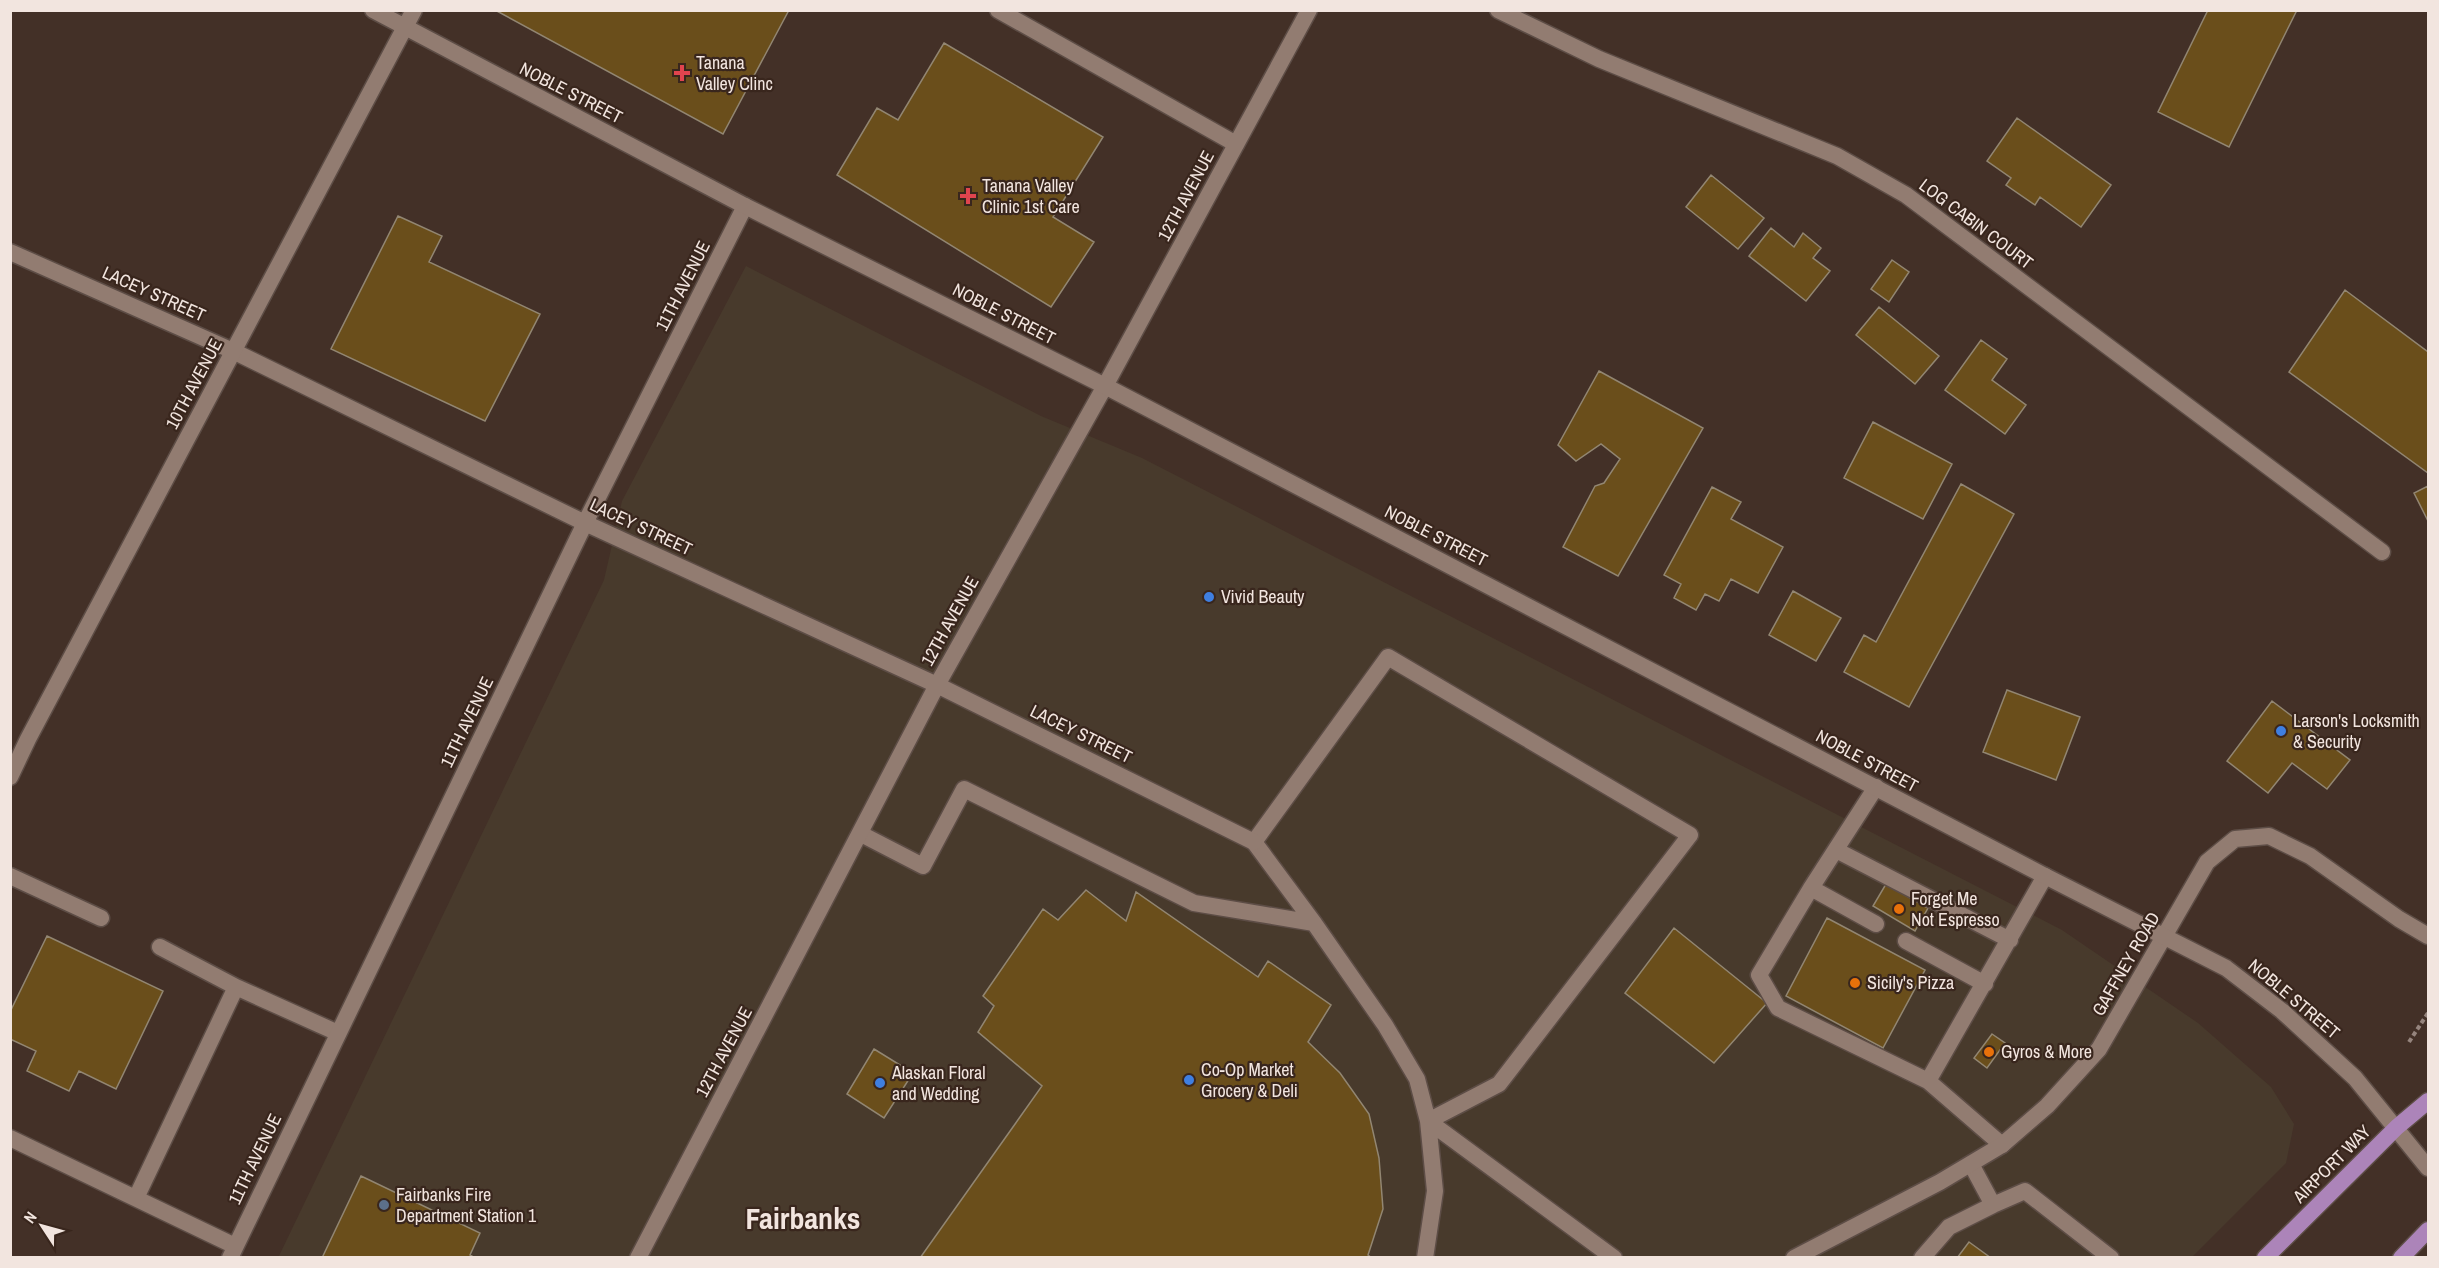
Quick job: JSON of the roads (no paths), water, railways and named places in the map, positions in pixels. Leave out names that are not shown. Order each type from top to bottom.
[{"type":"main road","name":"AIRPORT WAY","points":[[2265,1257],[2397,1127],[2428,1101]]},
{"type":"main road","points":[[2401,1257],[2428,1230]]},
{"type":"street","name":"NOBLE STREET","points":[[373,10],[745,206],[1105,386],[2226,968],[2283,1011],[2355,1078],[2428,1167]]},
{"type":"street","name":"10TH AVENUE","points":[[10,777],[414,10]]},
{"type":"street","points":[[998,10],[1236,144]]},
{"type":"street","name":"12TH AVENUE","points":[[638,1257],[937,685],[1105,386],[1309,10]]},
{"type":"street","name":"LOG CABIN COURT","points":[[1498,10],[1599,59],[1837,156],[1906,195],[2382,552]]},
{"type":"street","name":"11TH AVENUE","points":[[233,1252],[585,523],[745,206]]},
{"type":"street","name":"LACEY STREET","points":[[10,252],[233,351],[585,523],[937,685],[1254,842]]},
{"type":"street","points":[[1425,1257],[1435,1191],[1428,1121],[1417,1079],[1385,1025],[1254,842],[1388,657],[1690,835],[1499,1084],[1428,1121]]},
{"type":"street","points":[[1876,787],[1811,888],[1759,975],[1778,1008],[1928,1082],[2002,1145]]},
{"type":"street","points":[[861,834],[924,866],[964,789],[1194,903],[1314,923]]},
{"type":"street","name":"GAFFNEY ROAD","points":[[1794,1257],[1971,1164],[2002,1145],[2047,1106],[2099,1049],[2207,862],[2235,839],[2269,836],[2310,856],[2399,919],[2428,936]]},
{"type":"street","points":[[1836,850],[2010,940]]},
{"type":"street","points":[[10,876],[101,918]]},
{"type":"street","points":[[1928,1082],[2045,876]]},
{"type":"street","points":[[1811,888],[1876,924]]},
{"type":"street","points":[[1906,941],[1985,984]]},
{"type":"street","points":[[160,947],[236,987],[338,1033]]},
{"type":"street","points":[[136,1198],[236,987]]},
{"type":"street","points":[[1428,1121],[1614,1257]]},
{"type":"street","points":[[10,1138],[136,1198],[233,1252]]},
{"type":"street","points":[[1971,1164],[1993,1205]]},
{"type":"street","points":[[1922,1257],[1949,1227],[2025,1191],[2112,1257]]},
{"type":"place","name":"Tanana Valley Clinc","points":[[682,73]]},
{"type":"place","name":"Tanana Valley Clinic 1st Care","points":[[968,196]]},
{"type":"place","name":"Vivid Beauty","points":[[1209,597]]},
{"type":"place","name":"Larson's Locksmith & Security","points":[[2281,731]]},
{"type":"place","name":"Forget Me Not Espresso","points":[[1899,909]]},
{"type":"place","name":"Sicily's Pizza","points":[[1855,983]]},
{"type":"place","name":"Gyros & More","points":[[1989,1052]]},
{"type":"place","name":"Co-Op Market Grocery & Deli","points":[[1189,1080]]},
{"type":"place","name":"Alaskan Floral and Wedding","points":[[880,1083]]},
{"type":"place","name":"Fairbanks Fire Department Station 1","points":[[384,1205]]},
{"type":"district","name":"Fairbanks","points":[[803,1219]]}]
